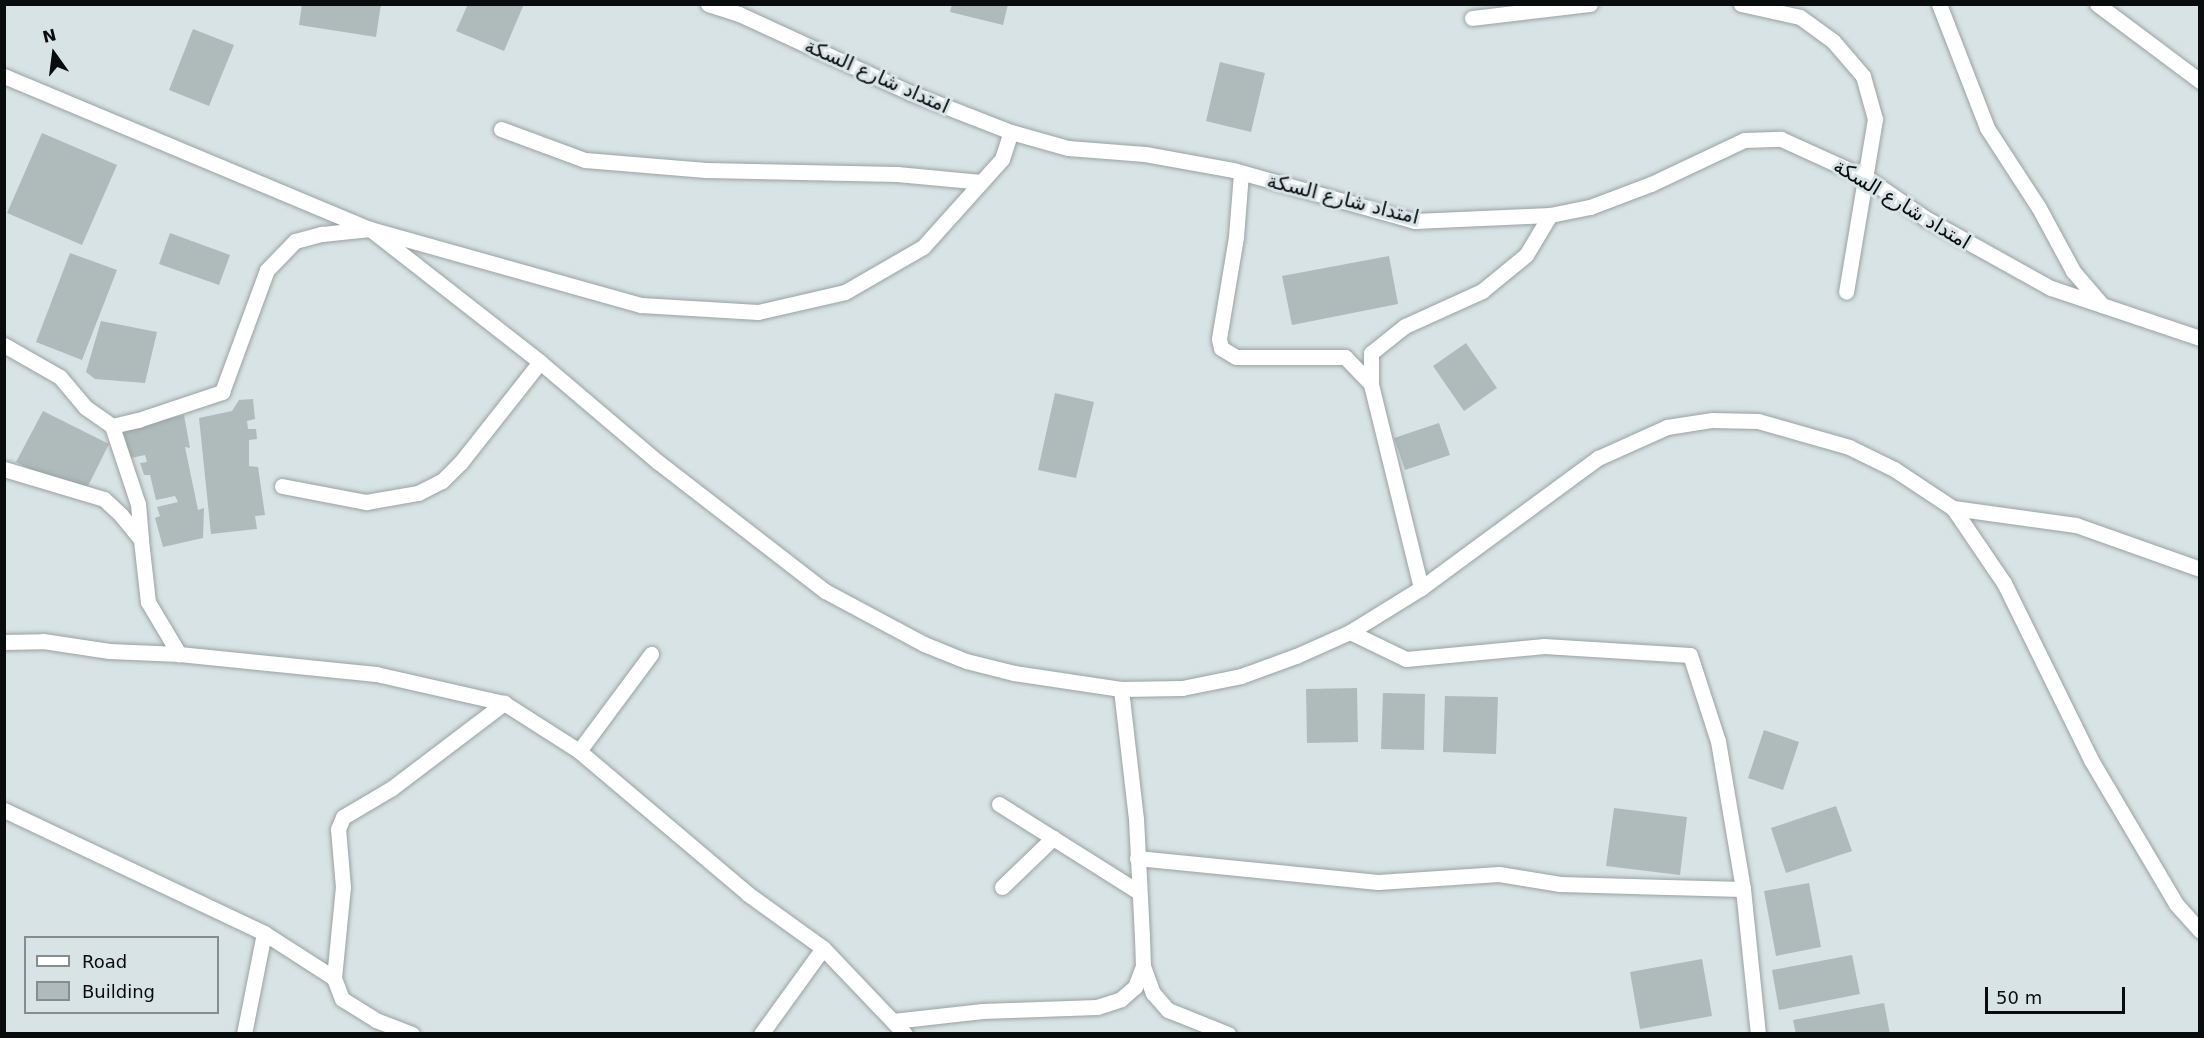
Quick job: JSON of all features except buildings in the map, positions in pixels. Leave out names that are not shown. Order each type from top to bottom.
[{"type":"street","name":"امتداد شارع السكة","points":[[708,4],[739,14],[911,93],[1011,132],[1068,148],[1144,154],[1241,173],[1414,221],[1550,215],[1590,207],[1651,184],[1756,137],[1781,139],[1867,178],[1925,218],[1993,258],[2051,288],[2104,308],[2199,338]]},
{"type":"street","points":[[1472,18],[1590,4]]},
{"type":"street","points":[[1741,4],[1800,17],[1833,41],[1863,76],[1875,119],[1867,178],[1846,292]]},
{"type":"street","points":[[1939,4],[1987,128],[2039,208],[2073,271],[2104,308]]},
{"type":"street","points":[[2097,4],[2199,81]]},
{"type":"street","points":[[4,76],[370,229],[641,305],[758,312],[845,292],[923,248],[1002,159],[1011,132]]},
{"type":"street","points":[[501,129],[585,160],[706,170],[897,174],[981,182]]},
{"type":"street","points":[[1241,173],[1236,237],[1219,339],[1221,348],[1236,357],[1345,357],[1371,384]]},
{"type":"street","points":[[1421,588],[1371,384],[1371,353],[1405,326],[1482,291],[1526,255],[1550,215]]},
{"type":"street","points":[[112,426],[222,392],[267,270],[295,242],[322,234],[370,229],[540,362],[658,462],[825,591],[869,617],[966,661],[1014,673],[1121,689],[1182,688],[1241,676],[1350,632],[1421,588],[1598,458],[1645,434],[1689,422],[1735,419],[1800,430],[1849,447],[1894,469],[1953,508],[2004,583],[2097,771],[2176,904],[2199,931]]},
{"type":"street","points":[[4,345],[60,377],[85,407],[112,426],[138,504],[148,603],[179,654]]},
{"type":"street","points":[[282,486],[366,502],[418,493],[442,481],[461,462],[540,362]]},
{"type":"street","points":[[4,469],[104,499],[141,540]]},
{"type":"street","points":[[1953,508],[2076,525],[2199,569]]},
{"type":"street","points":[[1350,632],[1406,659],[1544,646],[1690,655],[1718,741],[1743,889],[1758,1034]]},
{"type":"street","points":[[4,642],[43,642],[109,651],[179,654],[376,674],[504,703],[579,751],[748,894],[823,948],[905,1034]]},
{"type":"street","points":[[579,751],[651,654]]},
{"type":"street","points":[[1121,689],[1137,858],[1137,891],[1143,966],[1153,993],[1168,1010],[1228,1034]]},
{"type":"street","points":[[412,1034],[376,1020],[342,999],[334,978],[343,887],[338,829],[343,817],[392,788],[504,703]]},
{"type":"street","points":[[999,804],[1137,891]]},
{"type":"street","points":[[4,810],[264,933],[334,978]]},
{"type":"street","points":[[1002,887],[1053,838]]},
{"type":"street","points":[[1137,858],[1378,882],[1499,874],[1560,884],[1743,889]]},
{"type":"street","points":[[244,1034],[264,933]]},
{"type":"street","points":[[761,1034],[823,948]]},
{"type":"street","points":[[892,1022],[982,1011],[1097,1007],[1121,999],[1135,987],[1143,966]]}]
